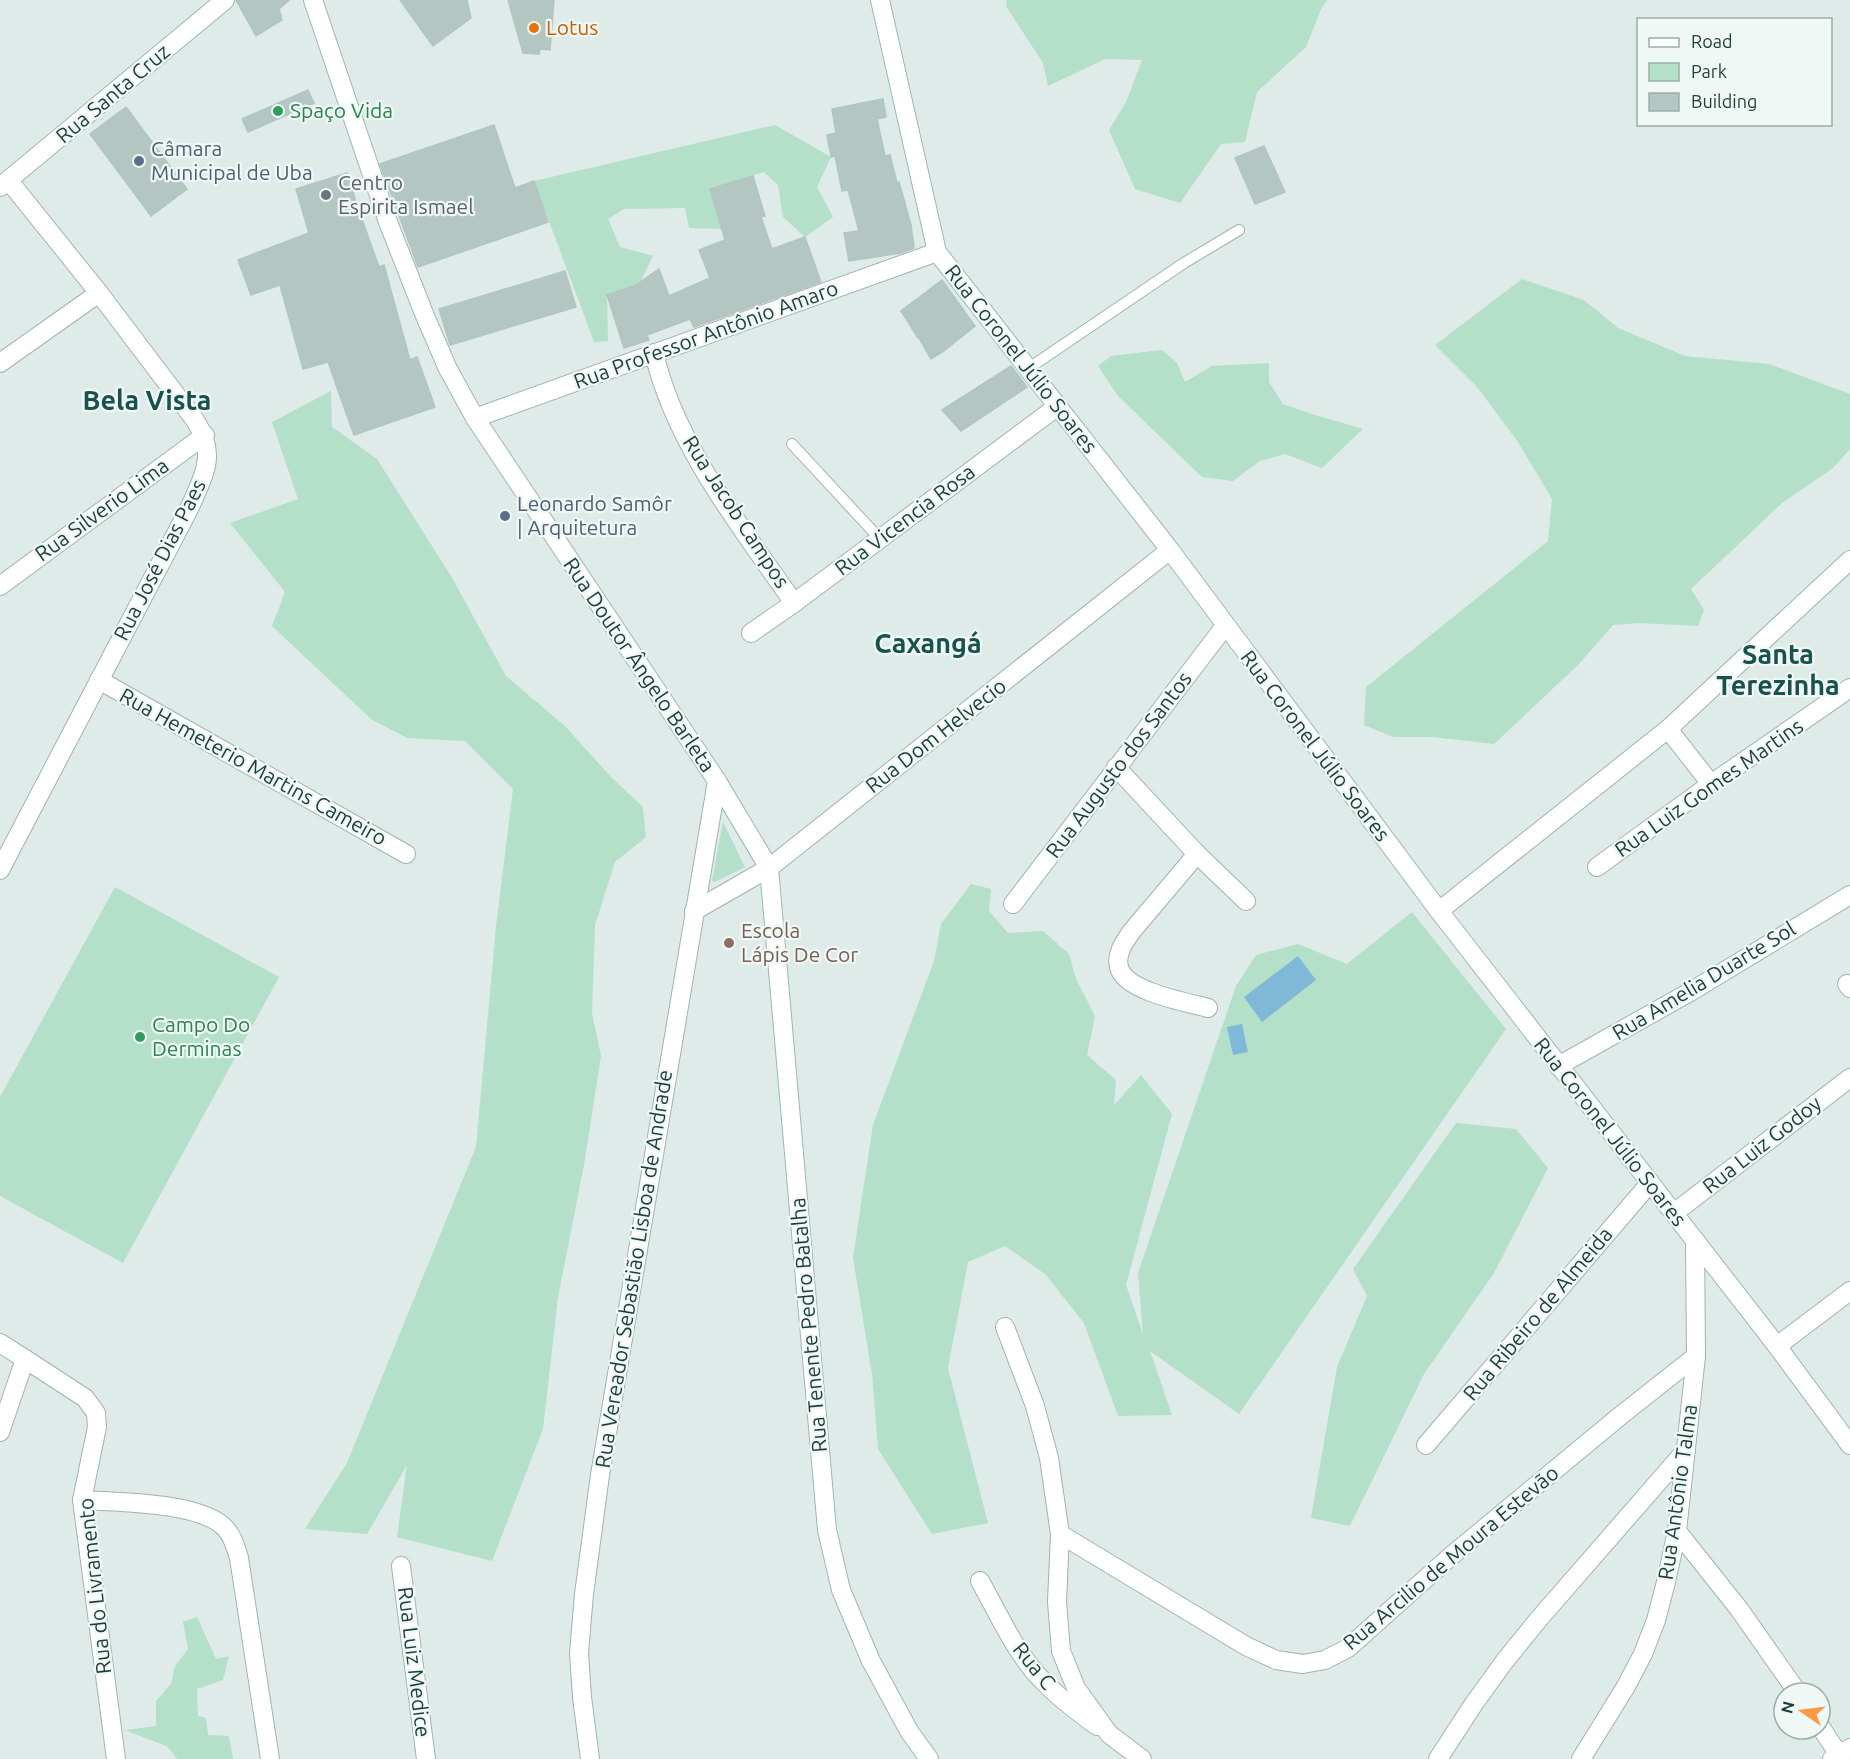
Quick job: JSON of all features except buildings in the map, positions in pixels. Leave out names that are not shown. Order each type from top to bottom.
[{"type":"street","name":"Rua Santa Cruz","points":[[4,184],[225,0]]},
{"type":"street","name":"Rua Doutor Ângelo Barleta","points":[[313,0],[396,243],[448,369],[475,418],[717,781],[769,868]]},
{"type":"street","name":"Rua Coronel Júlio Soares","points":[[880,0],[937,252],[1170,550],[1439,911],[1695,1240],[1850,1445]]},
{"type":"street","points":[[4,184],[99,293],[205,435]]},
{"type":"street","name":"Rua Professor Antônio Amaro","points":[[475,418],[937,252]]},
{"type":"street","points":[[0,363],[99,293]]},
{"type":"street","name":"Rua Jacob Campos","points":[[654,353],[666,394],[711,481],[794,603]]},
{"type":"street","name":"Rua Vicencia Rosa","points":[[751,633],[1058,406]]},
{"type":"street","name":"Rua Silverio Lima","points":[[0,585],[205,435]]},
{"type":"street","name":"Rua José Dias Paes","points":[[0,870],[195,496],[206,466],[208,452],[205,435]]},
{"type":"street","name":"Rua Dom Helvecio","points":[[694,911],[769,868],[1170,550]]},
{"type":"street","points":[[1439,911],[1668,729],[1850,561]]},
{"type":"street","name":"Rua Augusto dos Santos","points":[[1013,904],[1225,626]]},
{"type":"street","name":"Rua Hemeterio Martins Cameiro","points":[[99,680],[406,854]]},
{"type":"street","name":"Rua Luiz Gomes Martins","points":[[1598,867],[1711,784],[1850,688]]},
{"type":"street","points":[[1668,729],[1711,784]]},
{"type":"street","points":[[1116,767],[1197,854],[1246,901]]},
{"type":"street","name":"Rua Vereador Sebastião Lisboa de Andrade","points":[[590,1759],[579,1653],[584,1594],[600,1475],[717,781]]},
{"type":"street","points":[[1197,854],[1132,931],[1122,945],[1118,958],[1119,969],[1133,983],[1151,992],[1208,1008]]},
{"type":"street","name":"Rua Tenente Pedro Batalha","points":[[769,868],[827,1530],[841,1590],[871,1661],[909,1731],[929,1759]]},
{"type":"street","name":"Rua Amelia Duarte Sol","points":[[1558,1066],[1690,992],[1850,894]]},
{"type":"street","name":"Rua Luiz Godoy","points":[[1674,1213],[1850,1078]]},
{"type":"street","name":"Rua Ribeiro de Almeida","points":[[1426,1445],[1650,1183]]},
{"type":"street","name":"Rua Antônio Talma","points":[[1581,1759],[1643,1654],[1656,1620],[1666,1582],[1677,1531],[1696,1356],[1695,1240]]},
{"type":"street","points":[[1777,1347],[1850,1292]]},
{"type":"street","points":[[1005,1327],[1035,1406],[1049,1458],[1060,1534],[1057,1602],[1061,1650],[1076,1688],[1109,1734]]},
{"type":"street","points":[[0,1343],[25,1359],[0,1431]]},
{"type":"street","name":"Rua Arcilio de Moura Estevão","points":[[1060,1534],[1246,1646],[1276,1660],[1303,1664],[1325,1660],[1348,1648],[1452,1556],[1696,1356]]},
{"type":"street","name":"Rua do Livramento","points":[[25,1359],[85,1398],[96,1413],[97,1427],[82,1500],[116,1759]]},
{"type":"street","points":[[1438,1759],[1504,1662],[1686,1450]]},
{"type":"street","points":[[82,1500],[186,1509],[211,1518],[225,1527],[234,1540],[241,1566],[270,1759]]},
{"type":"street","points":[[1677,1531],[1739,1609],[1790,1681]]},
{"type":"street","name":"Rua Luiz Medice","points":[[401,1566],[426,1759]]},
{"type":"street","name":"Rua C","points":[[980,1581],[1016,1645],[1042,1681],[1072,1708],[1142,1759]]},
{"type":"street","points":[[1831,1741],[1840,1754]]},
{"type":"lane","points":[[1029,368],[1151,285],[1239,230]]},
{"type":"lane","points":[[792,444],[880,539]]},
{"type":"green space","points":[[1007,0],[1327,0],[1321,9],[1306,47],[1257,92],[1245,142],[1221,144],[1180,203],[1135,189],[1109,130],[1126,102],[1142,60],[1105,59],[1048,86],[1043,63],[1006,6]]},
{"type":"green space","points":[[775,125],[831,157],[817,187],[833,217],[805,237],[783,217],[778,185],[764,172],[710,189],[722,229],[689,228],[685,208],[624,209],[608,219],[620,247],[653,256],[640,283],[607,295],[608,341],[594,342],[534,181]]},
{"type":"green space","points":[[1522,279],[1584,300],[1618,328],[1685,356],[1769,364],[1850,394],[1850,449],[1833,468],[1782,503],[1691,589],[1704,610],[1698,626],[1639,623],[1613,625],[1578,665],[1494,744],[1432,737],[1393,737],[1364,725],[1366,687],[1548,541],[1552,499],[1518,442],[1478,388],[1435,345]]},
{"type":"green space","points":[[1162,350],[1177,363],[1185,382],[1212,366],[1269,363],[1269,382],[1283,404],[1363,429],[1322,468],[1285,454],[1260,461],[1233,481],[1202,477],[1118,396],[1098,366],[1111,356]]},
{"type":"green space","points":[[331,391],[332,427],[377,459],[451,576],[506,676],[565,726],[611,777],[643,807],[646,837],[615,862],[595,925],[592,1013],[601,1056],[584,1165],[558,1297],[543,1429],[492,1561],[397,1537],[407,1465],[367,1534],[305,1529],[347,1463],[476,1147],[496,927],[513,789],[465,741],[407,738],[371,719],[272,626],[285,592],[230,523],[298,499],[272,422]]},
{"type":"green space","points":[[723,822],[745,867],[715,882],[712,881]]},
{"type":"green space","points":[[971,884],[991,889],[989,911],[1008,933],[1043,931],[1069,954],[1076,979],[1095,1016],[1087,1055],[1116,1080],[1114,1105],[1141,1075],[1172,1114],[1126,1285],[1143,1334],[1138,1273],[1236,986],[1256,955],[1298,944],[1347,964],[1412,912],[1506,1029],[1239,1414],[1150,1351],[1172,1415],[1118,1416],[1084,1323],[1045,1274],[1005,1246],[968,1262],[948,1368],[988,1523],[932,1534],[878,1449],[872,1374],[853,1258],[873,1125],[934,961],[941,924]]},
{"type":"green space","name":"Campo Do Derminas","points":[[115,887],[279,977],[123,1263],[0,1196],[0,1097]]},
{"type":"green space","points":[[1456,1123],[1516,1129],[1548,1168],[1494,1273],[1424,1374],[1350,1526],[1311,1518],[1337,1367],[1367,1296],[1353,1269]]},
{"type":"green space","points":[[197,1617],[216,1659],[229,1656],[223,1680],[197,1689],[198,1716],[206,1718],[208,1735],[229,1736],[233,1759],[177,1759],[168,1747],[125,1730],[156,1726],[156,1701],[171,1684],[175,1666],[188,1649],[183,1622]]},
{"type":"water","points":[[1298,956],[1316,980],[1262,1022],[1244,997]]},
{"type":"water","points":[[1242,1024],[1248,1052],[1233,1055],[1227,1027]]},
{"type":"place","name":"Lotus","points":[[534,28]]},
{"type":"place","name":"Spaço Vida","points":[[278,111]]},
{"type":"place","name":"Câmara Municipal de Uba","points":[[139,161]]},
{"type":"place","name":"Centro Espirita Ismael","points":[[326,195]]},
{"type":"place","name":"Leonardo Samôr | Arquitetura","points":[[505,516]]},
{"type":"place","name":"Escola Lápis De Cor","points":[[729,943]]},
{"type":"place","name":"Campo Do Derminas","points":[[140,1037]]},
{"type":"district","name":"Bela Vista","points":[[147,401]]},
{"type":"district","name":"Caxangá","points":[[928,644]]},
{"type":"district","name":"Santa Terezinha","points":[[1778,670]]}]
